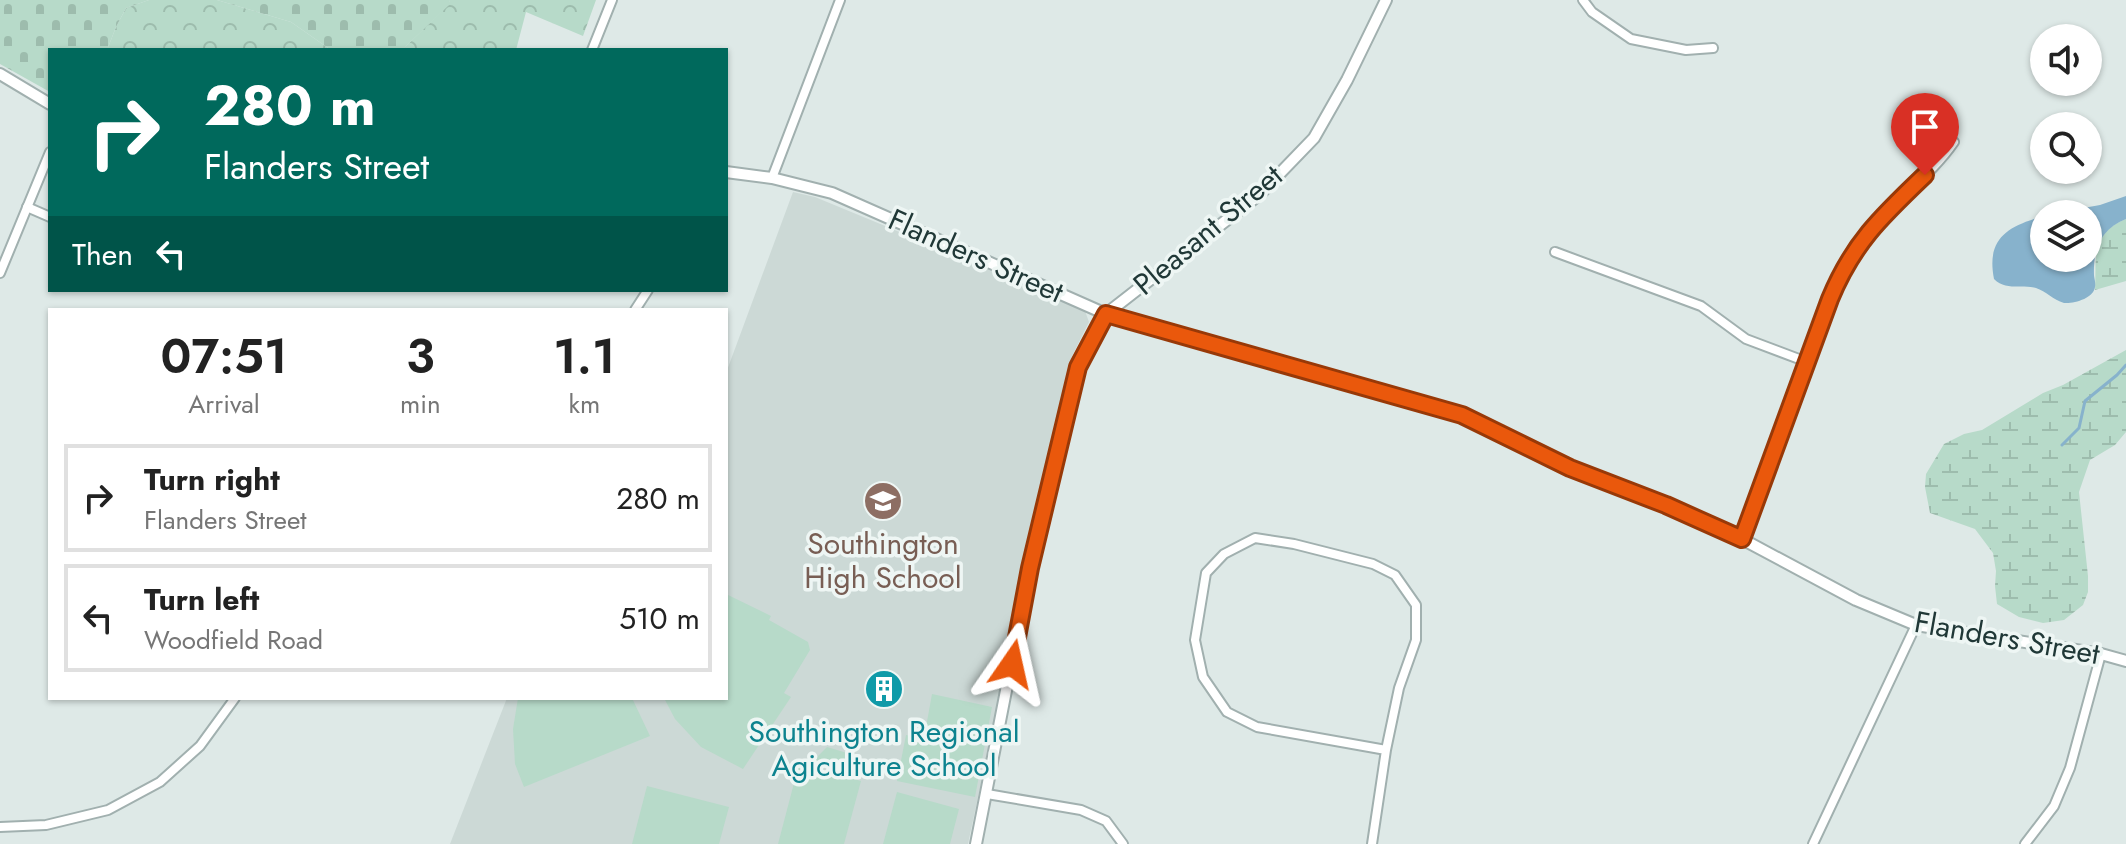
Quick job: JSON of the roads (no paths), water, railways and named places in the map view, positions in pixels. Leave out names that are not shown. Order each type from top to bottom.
[{"type":"street","points":[[593,48],[612,0]]},
{"type":"street","points":[[772,178],[840,0]]},
{"type":"street","name":"Pleasant Street","points":[[976,844],[1030,568],[1078,367],[1106,314],[1260,194],[1314,138],[1347,80],[1386,0]]},
{"type":"street","points":[[1583,0],[1592,12],[1631,39],[1686,50],[1713,48]]},
{"type":"street","points":[[0,74],[48,103]]},
{"type":"street","points":[[1742,539],[1833,291],[1855,249],[1883,215],[1945,155],[1954,142]]},
{"type":"street","points":[[0,273],[48,157]]},
{"type":"street","name":"Flanders Street","points":[[728,172],[772,178],[832,193],[1106,314],[1462,415],[1570,468],[1666,505],[1742,539],[1856,600],[1916,625],[2101,654],[2126,661]]},
{"type":"street","points":[[27,207],[48,216]]},
{"type":"street","points":[[1555,252],[1701,306],[1746,339],[1807,362]]},
{"type":"street","points":[[1372,844],[1399,688],[1416,640],[1416,605],[1395,575],[1373,564],[1294,544],[1255,538],[1224,554],[1206,573],[1195,640],[1203,677],[1227,712],[1257,727],[1386,750]]},
{"type":"street","points":[[1813,844],[1916,625]]},
{"type":"street","points":[[2025,844],[2054,806],[2070,768],[2101,654]]},
{"type":"street","points":[[0,827],[46,825],[108,810],[160,782],[200,746],[234,700]]},
{"type":"street","points":[[987,794],[1081,810],[1106,821],[1123,844]]},
{"type":"water","points":[[2126,196],[2126,219],[2110,228],[2102,238],[2102,204]]},
{"type":"water","points":[[2030,221],[2030,272],[2094,272],[2094,291],[2078,301],[2064,303],[2036,288],[2009,286],[1994,279],[1993,253],[1997,244],[2002,236]]},
{"type":"waterway","points":[[2062,445],[2079,428],[2085,401],[2126,365]]},
{"type":"place","name":"Southington High School","points":[[883,501]]},
{"type":"place","name":"Southington Regional Agiculture School","points":[[884,689]]}]
